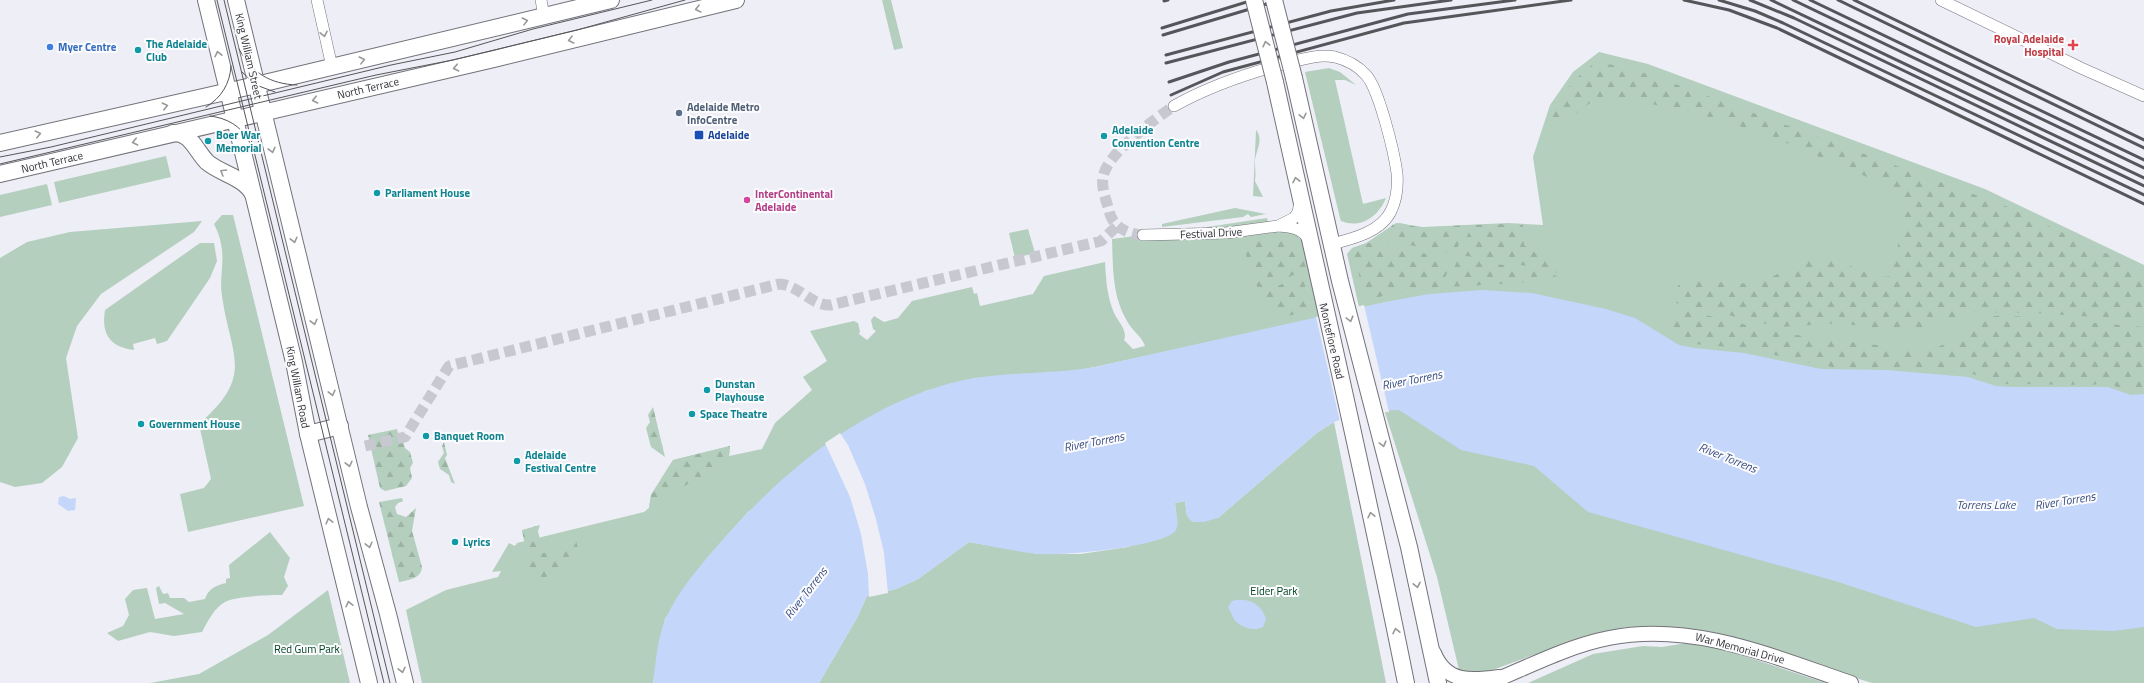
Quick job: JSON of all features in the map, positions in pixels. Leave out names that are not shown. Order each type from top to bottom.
[{"type":"main road","points":[[206,0],[227,92]]},
{"type":"main road","name":"King William Street","points":[[236,0],[262,112]]},
{"type":"main road","points":[[0,143],[227,92],[611,0]]},
{"type":"main road","name":"North Terrace","points":[[0,174],[494,59],[736,0]]},
{"type":"main road","name":"Montefiore Road","points":[[1254,0],[1275,82],[1319,286],[1380,554],[1406,683]]},
{"type":"main road","name":"Montefiore Road","points":[[1274,0],[1294,78],[1340,281],[1409,547],[1438,683]]},
{"type":"main road","name":"King William Road","points":[[227,92],[294,362],[308,434],[369,683]]},
{"type":"main road","points":[[262,112],[405,683]]},
{"type":"main road","points":[[173,133],[185,135],[208,162],[245,184],[254,196]]},
{"type":"main road","points":[[308,434],[340,426]]},
{"type":"main road","points":[[1401,658],[1402,683]]},
{"type":"street","points":[[317,0],[332,67]]},
{"type":"street","points":[[541,0],[544,16]]},
{"type":"street","points":[[1941,0],[2081,68],[2144,96]]},
{"type":"street","points":[[1174,106],[1230,80],[1256,70],[1312,57],[1333,57],[1343,60],[1360,69],[1370,80],[1378,95],[1397,172],[1397,192],[1391,212],[1383,221],[1358,238],[1332,244]]},
{"type":"street","name":"Festival Drive","points":[[1143,235],[1226,234],[1278,226],[1288,223],[1297,215],[1301,199]]},
{"type":"street","name":"Festival Drive","points":[[1278,226],[1297,229],[1305,234],[1309,240]]},
{"type":"street","name":"War Memorial Drive","points":[[1489,683],[1591,642],[1629,635],[1661,632],[1690,635],[1728,643],[1851,683]]},
{"type":"street","points":[[1429,639],[1439,663],[1452,675],[1473,679],[1506,676]]},
{"type":"green space","points":[[882,0],[891,0],[903,48],[894,50]]},
{"type":"green space","points":[[1599,52],[1648,64],[1985,189],[2144,265],[2144,683],[1872,683],[1710,633],[1659,626],[1626,627],[1589,635],[1487,672],[1460,674],[1437,577],[1377,387],[1347,254],[1352,248],[1366,243],[1396,223],[1423,227],[1508,223],[1543,225],[1533,157],[1550,105],[1573,72]]},
{"type":"green space","points":[[1597,61],[1648,74],[2008,207],[2144,271],[2144,322],[2111,318],[2034,313],[1973,312],[1914,330],[1896,332],[1842,323],[1780,327],[1676,303],[1678,285],[1697,281],[1755,284],[1768,279],[1808,258],[1821,257],[1885,277],[1889,276],[1898,245],[1902,223],[1900,203],[1894,191],[1884,184],[1767,135],[1714,118],[1611,95],[1595,99],[1567,121],[1550,123],[1558,103],[1568,88],[1581,74]]},
{"type":"green space","points":[[1329,68],[1340,72],[1356,85],[1345,80],[1335,80],[1363,204],[1386,198],[1383,205],[1374,216],[1362,222],[1348,223],[1341,221],[1305,72]]},
{"type":"green space","points":[[1256,130],[1259,137],[1259,145],[1255,161],[1255,181],[1263,197],[1253,196]]},
{"type":"green space","points":[[166,156],[171,177],[59,203],[54,182]]},
{"type":"green space","points":[[47,184],[52,205],[0,217],[0,195]]},
{"type":"green space","points":[[1235,208],[1266,214],[1251,217],[1248,214],[1243,217],[1162,227],[1162,224]]},
{"type":"green space","points":[[222,215],[233,215],[304,506],[188,532],[180,494],[204,488],[211,479],[199,424],[216,407],[227,392],[233,378],[235,365],[221,290],[221,241],[214,224]]},
{"type":"green space","points":[[1267,218],[1268,223],[1208,229],[1207,227]]},
{"type":"green space","points":[[202,221],[194,232],[101,294],[77,326],[66,358],[78,438],[62,467],[42,483],[15,487],[0,482],[0,258],[27,242],[70,232]]},
{"type":"green space","points":[[1400,223],[1422,228],[1466,225],[1455,254],[1399,243],[1392,238],[1390,234],[1392,225]]},
{"type":"green space","points":[[1472,225],[1523,225],[1524,245],[1548,262],[1567,271],[1568,275],[1508,262],[1459,255]]},
{"type":"green space","points":[[1272,227],[1301,231],[1326,316],[1095,367],[1068,372],[975,378],[925,391],[748,512],[707,558],[665,619],[653,683],[422,683],[406,610],[446,590],[498,577],[501,571],[492,572],[509,543],[515,546],[517,543],[644,512],[649,508],[651,495],[673,460],[730,446],[729,456],[762,449],[775,423],[812,390],[803,377],[827,361],[810,331],[854,321],[858,323],[860,331],[859,334],[867,340],[876,331],[873,329],[871,320],[874,316],[884,322],[898,318],[912,301],[972,287],[974,294],[977,293],[980,306],[1033,294],[1044,276],[1105,262],[1106,282],[1110,302],[1115,315],[1124,330],[1124,340],[1133,349],[1145,346],[1129,324],[1118,302],[1114,281],[1112,239],[1143,235]]},
{"type":"green space","points":[[1028,229],[1035,253],[1015,258],[1009,233]]},
{"type":"green space","points":[[1287,237],[1299,244],[1306,268],[1260,293],[1247,264],[1245,242]]},
{"type":"green space","points":[[200,243],[214,243],[217,261],[210,278],[167,341],[157,344],[155,338],[133,344],[134,350],[119,346],[113,342],[109,338],[104,326],[105,310]]},
{"type":"green space","points":[[1369,243],[1453,259],[1441,287],[1393,293],[1365,301],[1353,248]]},
{"type":"green space","points":[[1458,259],[1504,265],[1558,276],[1520,283],[1446,287]]},
{"type":"green space","points":[[1302,274],[1311,310],[1287,316],[1277,314],[1273,310],[1264,293]]},
{"type":"green space","points":[[1677,308],[1780,333],[1901,348],[1938,347],[1958,337],[1983,318],[2002,315],[2144,327],[2144,391],[2131,392],[2107,383],[2091,385],[2001,384],[1970,373],[1867,367],[1832,367],[1741,348],[1682,343],[1672,332]]},
{"type":"green space","points":[[653,407],[665,457],[651,447],[646,428],[650,422],[648,415]]},
{"type":"green space","name":"Elder Park","points":[[1334,422],[1386,683],[819,683],[857,618],[867,596],[896,589],[918,579],[969,542],[1039,554],[1081,554],[1128,547],[1177,523],[1175,503],[1185,501],[1187,516],[1218,518],[1318,432]]},
{"type":"green space","points":[[397,429],[405,448],[410,452],[413,463],[410,468],[412,478],[406,486],[385,491],[380,488],[368,435]]},
{"type":"green space","points":[[444,442],[447,455],[445,458],[455,484],[451,482],[449,475],[440,469],[438,462],[444,453],[442,446]]},
{"type":"green space","points":[[730,446],[729,456],[711,477],[688,484],[649,508],[651,495],[673,460]]},
{"type":"green space","points":[[402,498],[403,501],[398,503],[395,507],[397,514],[406,517],[416,508],[412,531],[422,567],[417,576],[410,580],[399,582],[379,502]]},
{"type":"green space","points":[[540,525],[538,531],[543,553],[573,547],[576,540],[580,559],[536,582],[529,568],[522,530]]},
{"type":"green space","points":[[270,532],[290,558],[284,577],[288,586],[282,595],[245,597],[225,602],[214,611],[202,632],[174,636],[150,632],[118,641],[107,633],[123,626],[129,615],[125,599],[133,590],[147,588],[155,619],[184,614],[165,603],[159,604],[156,588],[159,586],[163,594],[168,593],[170,598],[184,598],[189,602],[205,599],[211,590],[216,586],[226,583],[226,579],[230,578],[229,565]]},
{"type":"green space","name":"Red Gum Park","points":[[328,590],[350,683],[150,683],[199,674],[268,635]]},
{"type":"green space","points":[[1699,641],[1826,683],[1528,683],[1593,654],[1643,646],[1662,647]]},
{"type":"water","name":"Torrens Lake","points":[[1482,290],[1532,293],[1606,309],[1635,318],[1679,345],[1744,353],[1821,369],[1887,370],[1968,377],[1996,386],[2011,387],[2108,387],[2131,395],[2144,394],[2144,627],[2113,631],[2057,629],[2034,618],[1976,627],[1835,581],[1588,512],[1534,466],[1461,450],[1399,410],[1366,411],[1334,422],[1318,432],[1218,518],[1204,522],[1192,522],[1187,516],[1185,501],[1175,503],[1177,520],[1176,530],[1168,536],[1153,541],[1134,546],[1089,552],[1051,554],[1022,552],[969,542],[918,579],[896,589],[867,596],[857,618],[819,683],[653,683],[659,642],[666,618],[683,589],[704,561],[768,492],[795,468],[823,446],[853,426],[884,409],[917,394],[969,379],[1095,367],[1385,302],[1429,294]]},
{"type":"water","points":[[64,496],[70,499],[76,498],[75,510],[68,511],[58,504],[59,497]]},
{"type":"water","points":[[1232,601],[1251,601],[1262,610],[1266,619],[1263,627],[1252,629],[1235,621],[1228,607]]},
{"type":"pier","points":[[1364,305],[1389,412],[1366,413],[1340,422],[1316,317]]},
{"type":"pier","points":[[840,433],[848,445],[865,484],[876,519],[884,553],[888,593],[869,597],[868,574],[861,534],[850,497],[825,443]]},
{"type":"tunnel","points":[[1143,235],[1126,231],[1113,221],[1104,194],[1103,177],[1106,168],[1122,147],[1155,119],[1174,106]]},
{"type":"tunnel","points":[[365,446],[405,437],[449,366],[779,284],[793,288],[817,302],[831,305],[1101,241],[1117,226]]},
{"type":"tram line","points":[[217,0],[384,683]]},
{"type":"tram line","points":[[224,0],[390,683]]},
{"type":"tram line","points":[[0,157],[51,147],[391,65],[455,52],[533,29],[652,0]]},
{"type":"tram line","points":[[0,164],[376,75],[453,60],[577,30],[685,0]]},
{"type":"tram line","points":[[239,49],[250,65],[263,76],[278,82],[297,85]]},
{"type":"tram line","points":[[206,107],[224,90],[229,79],[231,66]]},
{"type":"tram line","points":[[242,72],[256,85],[275,92]]},
{"type":"tram line","points":[[210,116],[228,121],[238,127],[249,141]]},
{"type":"railway","points":[[1164,1],[1168,0]]},
{"type":"railway","points":[[1162,28],[1253,0]]},
{"type":"railway","points":[[1163,35],[1280,0]]},
{"type":"railway","points":[[1166,55],[1331,11],[1394,0]]},
{"type":"railway","points":[[1166,63],[1357,13],[1451,0]]},
{"type":"railway","points":[[1169,82],[1229,62],[1408,14],[1515,0]]},
{"type":"railway","points":[[1171,95],[1223,72],[1404,23],[1571,0]]},
{"type":"railway","points":[[1684,0],[1729,10],[1777,28],[2144,204]]},
{"type":"railway","points":[[1719,0],[1755,11],[1783,23],[2144,195]]},
{"type":"railway","points":[[1750,0],[1794,18],[2144,186]]},
{"type":"railway","points":[[1771,0],[2144,178]]},
{"type":"railway","points":[[1793,0],[2144,168]]},
{"type":"railway","points":[[1810,0],[2144,160]]},
{"type":"railway","points":[[1838,0],[2144,148]]},
{"type":"railway","points":[[1854,0],[2144,140]]},
{"type":"place","name":"Royal Adelaide Hospital","points":[[2073,45]]},
{"type":"place","name":"Myer Centre","points":[[50,47]]},
{"type":"place","name":"The Adelaide Club","points":[[138,50]]},
{"type":"place","name":"Adelaide Metro InfoCentre","points":[[679,113]]},
{"type":"place","name":"Adelaide","points":[[699,135]]},
{"type":"place","name":"Adelaide Convention Centre","points":[[1104,136]]},
{"type":"place","name":"Boer War Memorial","points":[[208,141]]},
{"type":"place","name":"Parliament House","points":[[377,193]]},
{"type":"place","name":"InterContinental Adelaide","points":[[747,200]]},
{"type":"place","name":"Dunstan Playhouse","points":[[707,390]]},
{"type":"place","name":"Space Theatre","points":[[692,414]]},
{"type":"place","name":"Government House","points":[[141,424]]},
{"type":"place","name":"Banquet Room","points":[[426,436]]},
{"type":"place","name":"Adelaide Festival Centre","points":[[517,461]]},
{"type":"place","name":"Lyrics","points":[[455,542]]},
{"type":"water label","name":"River Torrens","points":[[1412,380]]},
{"type":"water label","name":"River Torrens","points":[[1094,442]]},
{"type":"water label","name":"River Torrens","points":[[1728,458]]},
{"type":"water label","name":"River Torrens","points":[[2065,501]]},
{"type":"water label","name":"River Torrens","points":[[806,593]]}]
